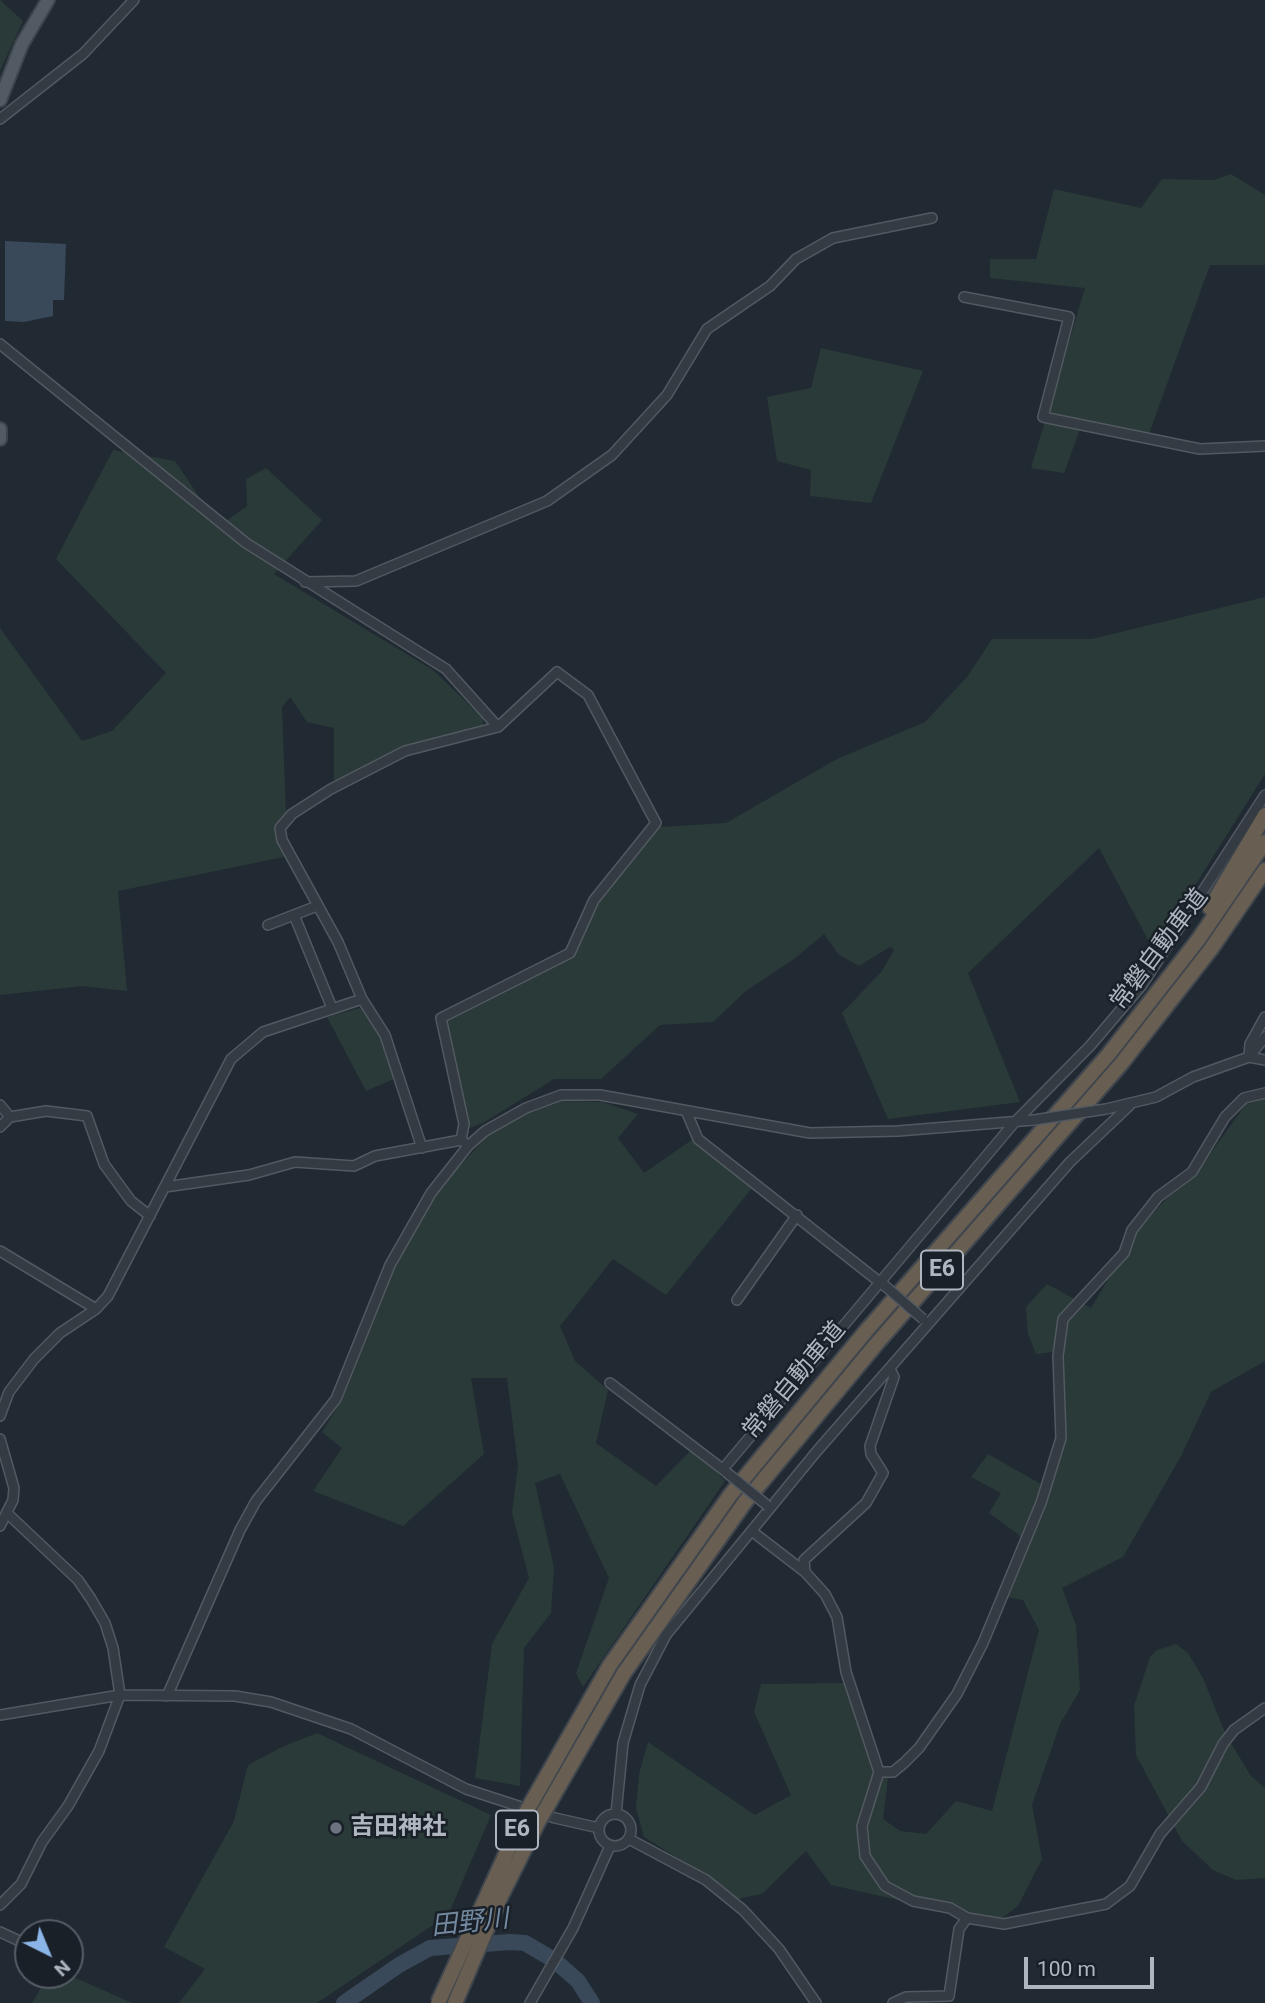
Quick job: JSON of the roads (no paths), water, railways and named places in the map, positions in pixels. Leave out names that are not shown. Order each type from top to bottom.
[{"type":"highway","points":[[1162,987],[1265,815]]},
{"type":"highway","name":"常磐自動車道","points":[[438,2003],[522,1821],[610,1665],[699,1538],[786,1426],[1099,1065],[1162,987],[1265,842]]},
{"type":"highway","name":"常磐自動車道","points":[[455,2003],[500,1898],[537,1824],[624,1673],[745,1502],[869,1352],[1121,1064],[1211,949],[1265,870]]},
{"type":"main road","points":[[0,100],[22,44],[48,0]]},
{"type":"main road","points":[[0,429],[0,439]]},
{"type":"street","points":[[0,119],[83,54],[134,0]]},
{"type":"street","points":[[305,582],[356,581],[547,501],[612,455],[667,395],[708,329],[770,286],[796,259],[833,238],[932,218]]},
{"type":"street","points":[[964,298],[1069,317],[1043,417],[1152,442],[1200,449],[1265,446]]},
{"type":"street","points":[[0,344],[246,543],[446,669],[498,727]]},
{"type":"street","points":[[167,1696],[240,1530],[256,1501],[336,1399],[390,1265],[464,1143],[464,1124],[441,1018],[570,953],[594,900],[656,823],[588,695],[557,672],[498,727],[405,751],[331,789],[292,814],[280,828],[282,840],[338,942],[362,999],[385,1035],[422,1148]]},
{"type":"street","points":[[724,1470],[1014,1123],[1090,1046],[1142,985],[1265,795]]},
{"type":"street","points":[[268,925],[317,906]]},
{"type":"street","points":[[294,915],[332,1008]]},
{"type":"street","points":[[0,1416],[0,1408],[9,1392],[34,1359],[60,1333],[96,1309],[116,1283],[232,1059],[263,1032],[362,999]]},
{"type":"street","points":[[1249,1058],[1250,1044],[1265,1017]]},
{"type":"street","points":[[1249,1058],[1265,1037]]},
{"type":"street","points":[[165,1187],[249,1175],[295,1163],[354,1166],[375,1156],[464,1143],[526,1108],[561,1095],[600,1096],[810,1133],[1014,1123],[1129,1106],[1156,1097],[1193,1077],[1249,1058],[1265,1060]]},
{"type":"street","points":[[879,1772],[893,1772],[912,1756],[957,1694],[983,1643],[1032,1525],[1061,1438],[1058,1356],[1063,1319],[1124,1253],[1132,1230],[1158,1197],[1192,1172],[1225,1117],[1244,1098],[1265,1093]]},
{"type":"street","points":[[0,1105],[10,1117]]},
{"type":"street","points":[[616,1814],[622,1743],[640,1685],[666,1635],[817,1451],[890,1369],[926,1322],[1070,1161],[1129,1106]]},
{"type":"street","points":[[0,1127],[10,1117],[46,1111],[87,1116],[104,1164],[131,1201],[150,1216]]},
{"type":"street","points":[[687,1113],[698,1139],[882,1283],[926,1322]]},
{"type":"street","points":[[737,1300],[797,1215]]},
{"type":"street","points":[[0,1251],[96,1309]]},
{"type":"street","points":[[805,1572],[804,1559],[866,1503],[883,1473],[871,1454],[870,1446],[894,1377],[890,1369]]},
{"type":"street","points":[[610,1383],[770,1507]]},
{"type":"street","points":[[0,1439],[14,1488],[8,1514],[0,1526]]},
{"type":"street","points":[[0,1905],[21,1884],[42,1842],[68,1806],[99,1751],[120,1695],[106,1623],[78,1580],[8,1514]]},
{"type":"street","points":[[753,1532],[805,1572],[825,1594],[837,1617],[846,1672],[879,1772],[862,1826],[864,1856],[885,1886],[922,1903],[950,1908],[967,1918],[1004,1924],[1098,1907],[1123,1894],[1160,1834],[1201,1787],[1223,1744],[1241,1724],[1265,1708]]},
{"type":"street","points":[[0,1716],[120,1695],[235,1696],[271,1702],[351,1729],[466,1789],[555,1818],[599,1828]]},
{"type":"street","points":[[616,1814],[625,1817],[631,1825],[629,1839],[623,1845],[610,1846],[600,1837],[599,1828],[603,1819],[616,1814]]},
{"type":"street","points":[[629,1839],[706,1880],[743,1910],[779,1949],[816,2003]]},
{"type":"street","points":[[530,2003],[568,1937],[610,1846]]},
{"type":"street","points":[[893,2003],[906,1997],[948,1996],[959,1929],[967,1918]]},
{"type":"water","points":[[5,241],[66,244],[64,300],[53,300],[53,316],[24,322],[5,321]]},
{"type":"waterway","name":"田野川","points":[[344,2003],[399,1965],[430,1948],[510,1942],[525,1943],[554,1960],[578,1981],[592,2003]]},
{"type":"place","name":"吉田神社","points":[[336,1828]]}]
